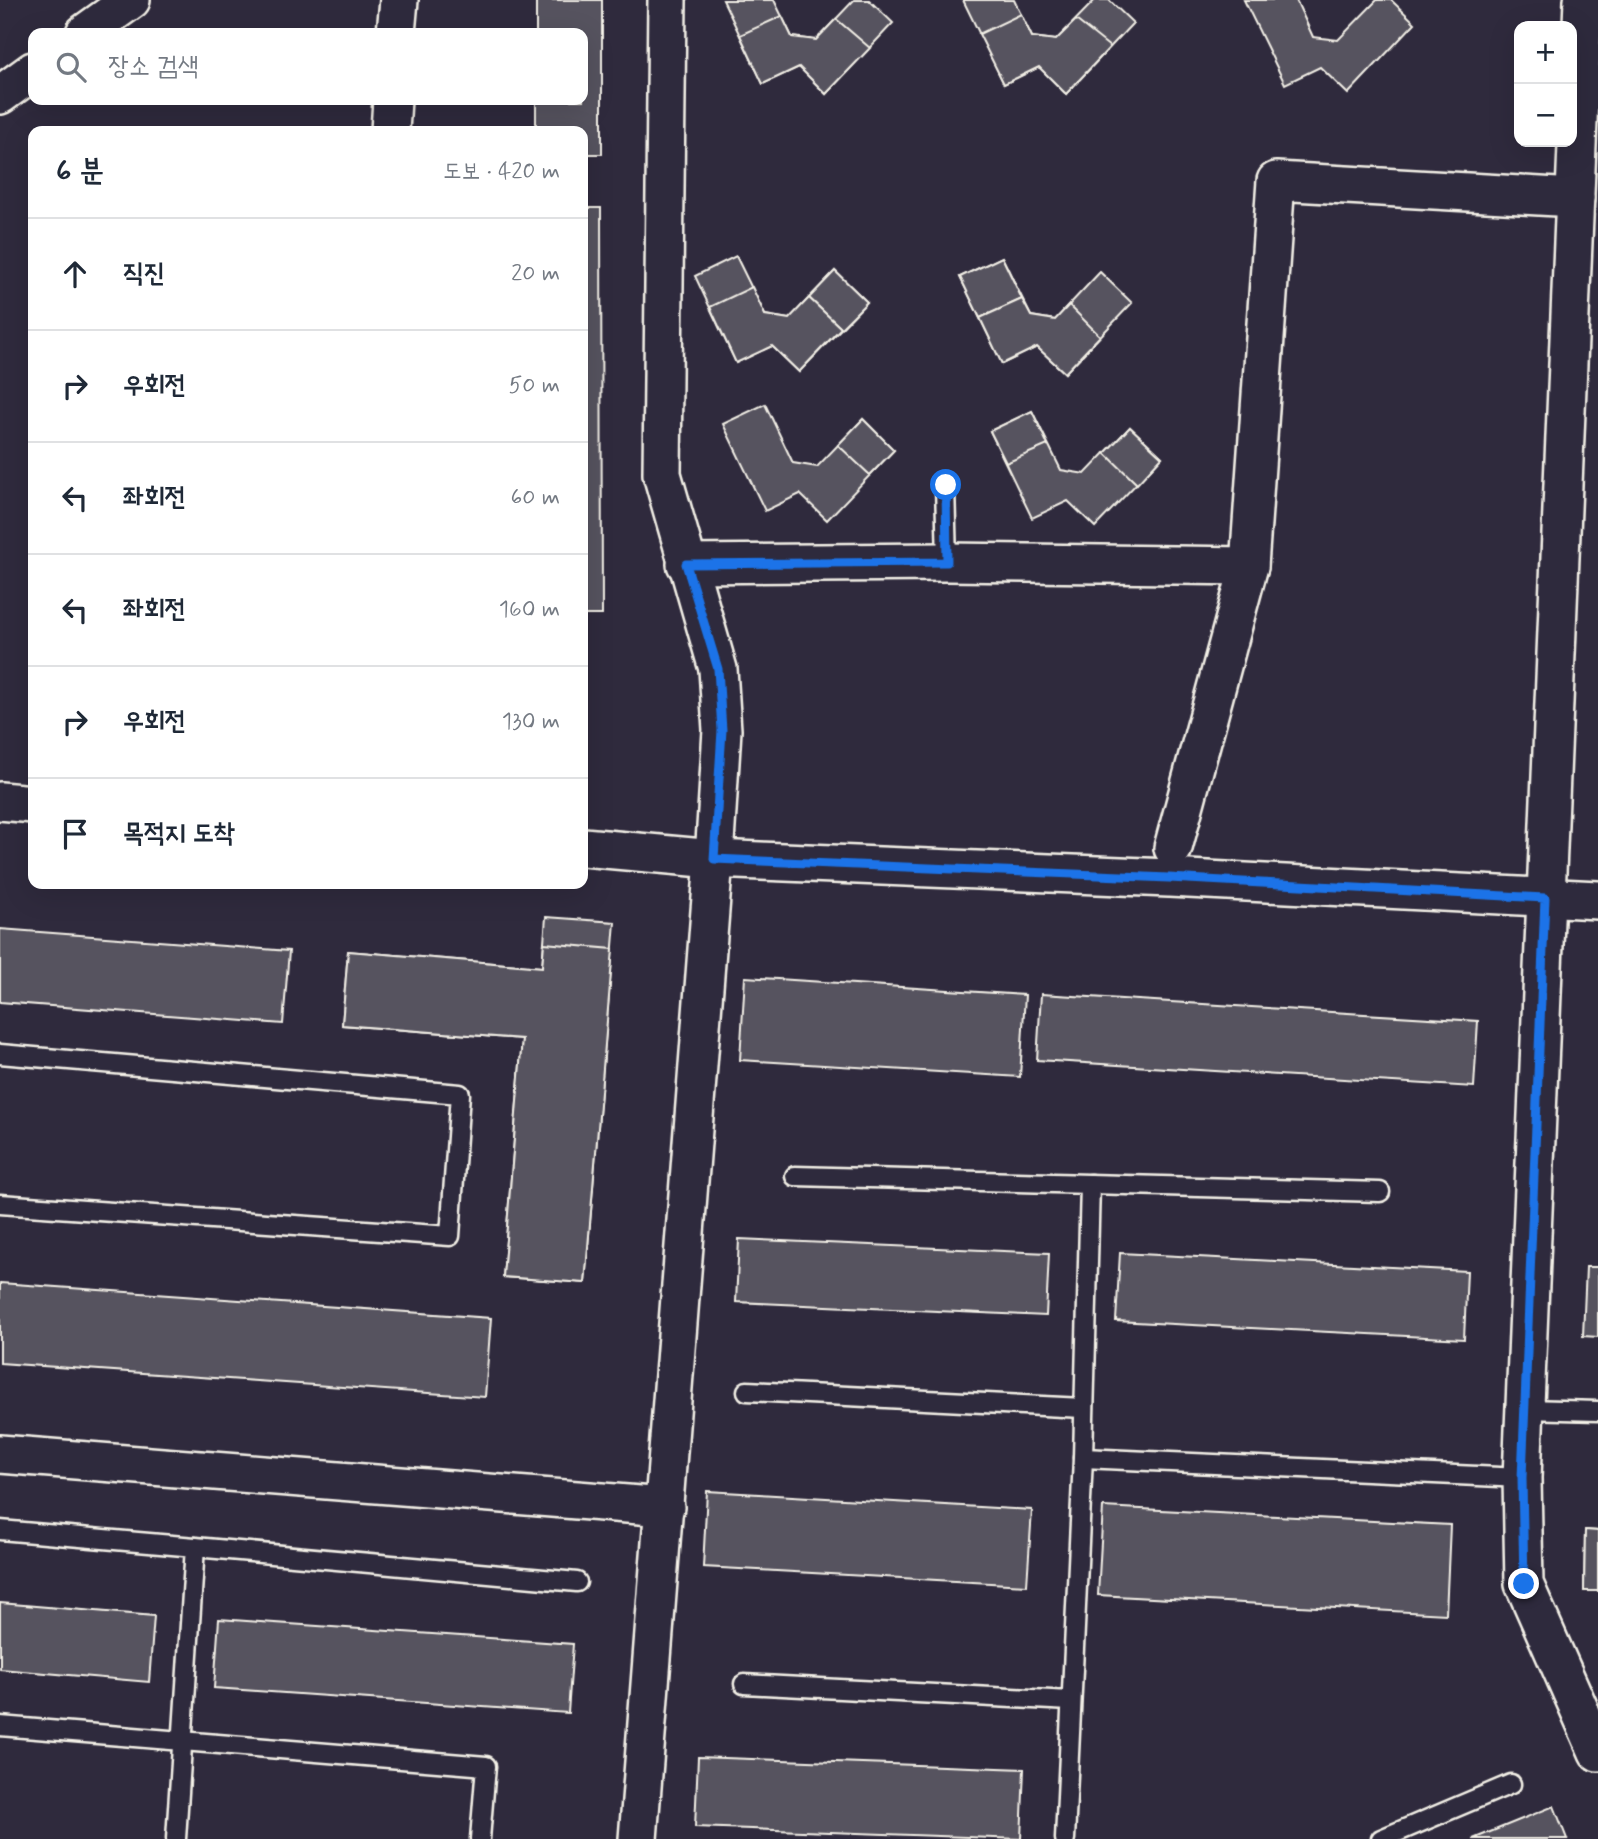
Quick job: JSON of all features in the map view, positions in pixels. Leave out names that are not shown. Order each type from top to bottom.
[{"type":"street","points":[[92,28],[131,0]]},
{"type":"street","points":[[396,28],[399,0]]},
{"type":"street","points":[[638,1839],[722,730],[718,669],[662,474],[667,0]]},
{"type":"street","points":[[1583,0],[1522,1478],[1524,1584],[1598,1752]]},
{"type":"street","points":[[0,94],[28,74]]},
{"type":"street","points":[[390,126],[392,105]]},
{"type":"street","points":[[1173,848],[1250,566],[1276,181],[1574,198]]},
{"type":"street","points":[[686,564],[947,562],[1250,566]]},
{"type":"street","points":[[0,801],[28,804]]},
{"type":"street","points":[[588,847],[714,859],[1169,878],[1598,900]]},
{"type":"street","points":[[0,1454],[665,1507]]},
{"type":"lane","points":[[946,485],[947,562]]},
{"type":"lane","points":[[0,1054],[460,1094],[450,1236],[0,1203]]},
{"type":"lane","points":[[795,1176],[1380,1192]]},
{"type":"lane","points":[[1065,1839],[1083,1458],[1090,1184]]},
{"type":"lane","points":[[747,1391],[1083,1408]]},
{"type":"lane","points":[[1526,1409],[1598,1411]]},
{"type":"lane","points":[[1083,1458],[1522,1478]]},
{"type":"lane","points":[[0,1530],[577,1582]]},
{"type":"lane","points":[[176,1839],[195,1547]]},
{"type":"lane","points":[[744,1684],[1071,1701]]},
{"type":"lane","points":[[0,1726],[486,1766],[480,1839]]},
{"type":"lane","points":[[1381,1839],[1511,1784]]},
{"type":"building","points":[[536,0],[602,0],[602,154],[588,154],[588,126],[536,126],[536,105],[588,105],[588,28],[536,28]]},
{"type":"building","points":[[723,0],[774,0],[792,37],[816,40],[854,0],[869,0],[893,23],[826,94],[799,67],[763,84]]},
{"type":"building","points":[[963,0],[1014,0],[1032,37],[1056,40],[1095,0],[1109,0],[1133,23],[1066,94],[1039,67],[1004,84]]},
{"type":"building","points":[[1244,0],[1296,0],[1313,37],[1338,40],[1377,0],[1391,0],[1415,23],[1348,94],[1320,67],[1285,84]]},
{"type":"building","points":[[1021,14],[1032,37],[1056,40],[1076,20],[1110,47],[1066,94],[1039,67],[1004,84],[979,34]]},
{"type":"building","points":[[782,16],[792,37],[816,40],[836,19],[870,48],[826,94],[799,67],[763,84],[740,35]]},
{"type":"building","points":[[588,208],[601,208],[602,615],[588,615]]},
{"type":"building","points":[[736,256],[765,315],[789,319],[835,271],[867,302],[799,372],[772,346],[736,363],[695,276]]},
{"type":"building","points":[[1002,257],[1031,316],[1055,320],[1100,272],[1132,303],[1065,373],[1037,347],[1002,364],[960,277]]},
{"type":"building","points":[[1002,257],[1022,299],[980,318],[960,277]]},
{"type":"building","points":[[835,271],[867,302],[841,328],[809,298]]},
{"type":"building","points":[[752,287],[765,315],[789,319],[809,298],[841,328],[799,372],[772,346],[736,363],[710,307]]},
{"type":"building","points":[[1022,299],[1031,316],[1055,320],[1069,305],[1100,336],[1065,373],[1037,347],[1002,364],[980,318]]},
{"type":"building","points":[[765,404],[793,463],[817,467],[863,419],[894,450],[827,520],[800,494],[765,511],[723,424]]},
{"type":"building","points":[[1032,411],[1061,470],[1085,474],[1130,427],[1162,457],[1095,527],[1068,501],[1032,518],[990,431]]},
{"type":"building","points":[[1032,411],[1048,445],[1006,463],[990,431]]},
{"type":"building","points":[[863,419],[894,450],[870,475],[838,445]]},
{"type":"building","points":[[1130,427],[1162,457],[1137,484],[1105,453]]},
{"type":"building","points":[[546,917],[615,922],[585,1283],[503,1277],[522,1039],[342,1025],[348,951],[542,967]]},
{"type":"building","points":[[0,929],[289,951],[283,1024],[0,1002]]},
{"type":"building","points":[[544,943],[613,949],[585,1283],[503,1277],[522,1039],[342,1025],[348,951],[542,967]]},
{"type":"building","points":[[745,977],[1025,995],[1020,1077],[740,1060]]},
{"type":"building","points":[[1041,994],[1478,1021],[1474,1087],[1037,1060]]},
{"type":"building","points":[[739,1239],[1049,1253],[1046,1316],[736,1302]]},
{"type":"building","points":[[1120,1253],[1467,1271],[1464,1339],[1116,1321]]},
{"type":"building","points":[[1586,1267],[1598,1267],[1598,1337],[1583,1336]]},
{"type":"building","points":[[0,1283],[491,1318],[485,1397],[0,1363]]},
{"type":"building","points":[[707,1491],[1032,1510],[1027,1585],[703,1567]]},
{"type":"building","points":[[1103,1507],[1450,1525],[1446,1614],[1098,1595]]},
{"type":"building","points":[[1585,1530],[1598,1531],[1598,1591],[1584,1591]]},
{"type":"building","points":[[1585,1530],[1598,1531],[1598,1591],[1584,1591]]},
{"type":"building","points":[[0,1603],[154,1616],[149,1682],[0,1669]]},
{"type":"building","points":[[219,1619],[573,1644],[568,1713],[214,1688]]},
{"type":"building","points":[[698,1757],[1024,1769],[1021,1839],[695,1827]]},
{"type":"building","points":[[1554,1806],[1567,1839],[1473,1839]]},
{"type":"route","points":[[946,485],[947,562],[686,564],[718,669],[722,730],[714,859],[1169,878],[1545,898],[1522,1478],[1524,1584]]}]
